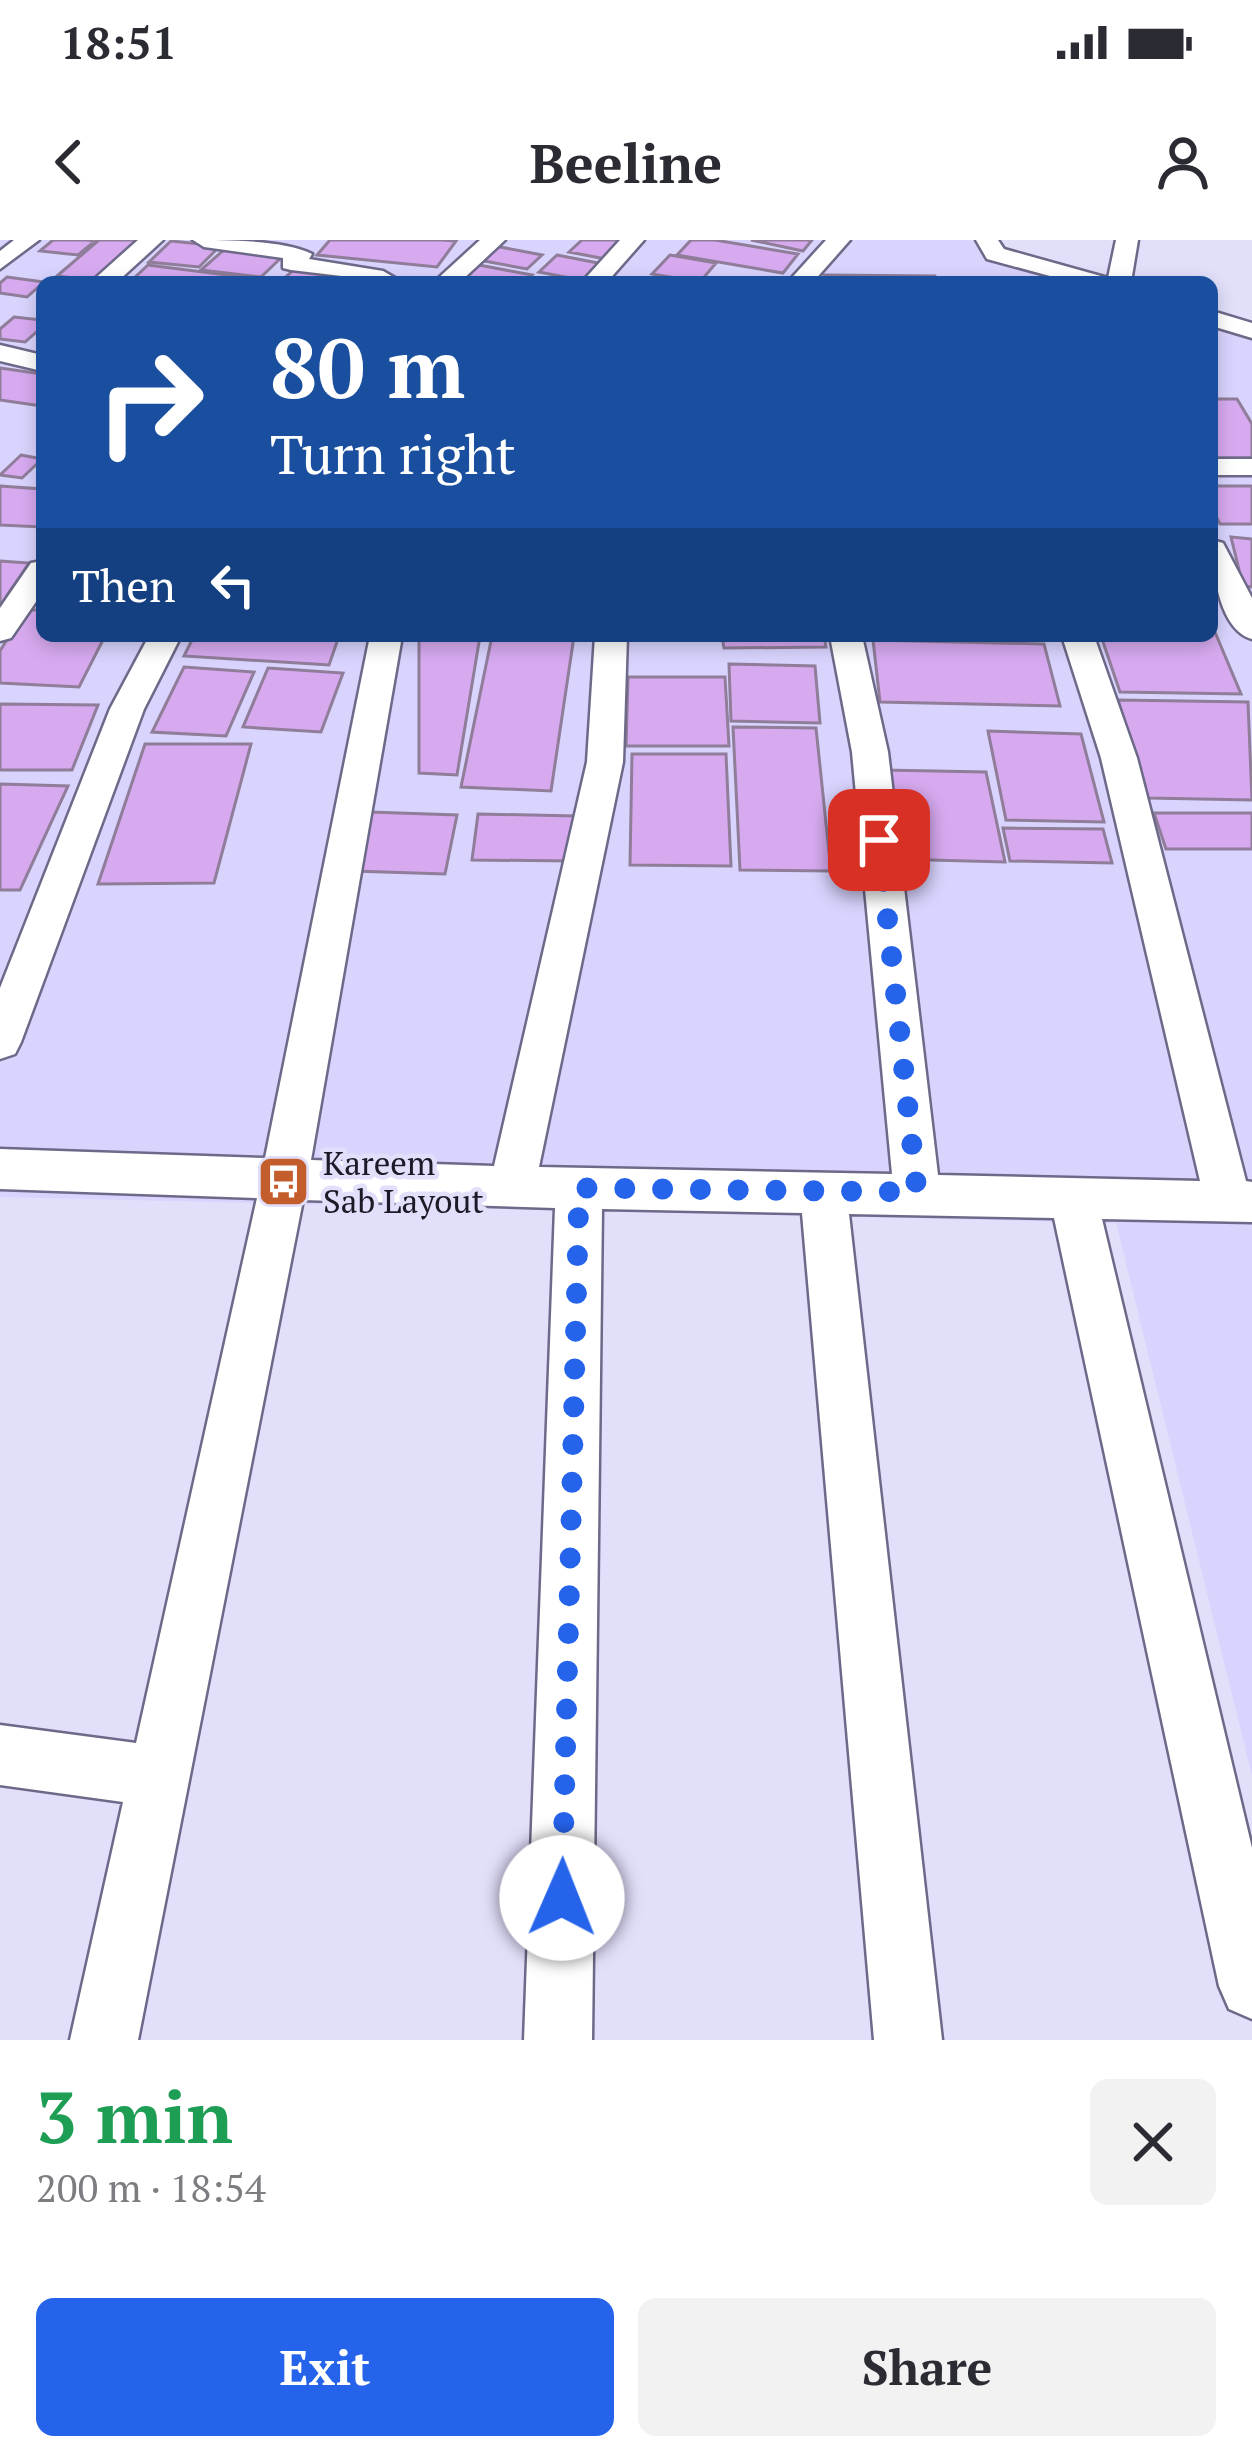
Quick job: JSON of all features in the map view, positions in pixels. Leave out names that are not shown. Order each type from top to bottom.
[{"type":"street","points":[[0,262],[28,240]]},
{"type":"street","points":[[110,276],[152,240]]},
{"type":"street","points":[[204,240],[302,252],[377,276]]},
{"type":"street","points":[[453,276],[494,240]]},
{"type":"street","points":[[600,276],[633,240]]},
{"type":"street","points":[[806,276],[839,240]]},
{"type":"street","points":[[987,240],[995,254],[1077,276]]},
{"type":"street","points":[[1121,276],[1127,240]]},
{"type":"street","points":[[278,276],[302,252]]},
{"type":"street","points":[[1218,320],[1252,331]]},
{"type":"street","points":[[8,355],[36,338]]},
{"type":"street","points":[[1218,466],[1252,467]]},
{"type":"street","points":[[1218,558],[1245,596],[1252,629]]},
{"type":"street","points":[[0,631],[36,579]]},
{"type":"street","points":[[0,1042],[127,709],[162,642]]},
{"type":"street","points":[[104,2040],[284,1181],[385,642]]},
{"type":"street","points":[[512,1187],[605,762],[611,642]]},
{"type":"street","points":[[847,642],[869,752],[917,1192]]},
{"type":"street","points":[[0,1169],[512,1187],[1240,1201],[1119,758],[1080,642]]},
{"type":"street","points":[[558,2040],[579,1188]]},
{"type":"street","points":[[823,1191],[908,2040]]},
{"type":"street","points":[[1073,1197],[1252,1986]]},
{"type":"street","points":[[0,1755],[159,1778]]},
{"type":"shaded area","points":[[0,240],[969,240],[1086,276],[36,276],[36,642],[1218,642],[1218,316],[1252,327],[1252,1776],[1116,1223],[0,1197]]},
{"type":"building","points":[[53,240],[95,241],[78,255],[40,251]]},
{"type":"building","points":[[99,240],[144,240],[104,276],[57,276]]},
{"type":"building","points":[[330,240],[456,241],[437,267],[317,255]]},
{"type":"building","points":[[582,240],[624,240],[606,259],[569,252]]},
{"type":"building","points":[[691,240],[798,254],[783,273],[677,255]]},
{"type":"building","points":[[751,240],[812,240],[803,251]]},
{"type":"building","points":[[171,241],[220,246],[199,267],[149,262]]},
{"type":"building","points":[[495,246],[542,255],[527,269],[479,260]]},
{"type":"building","points":[[226,248],[284,255],[262,276],[201,270]]},
{"type":"building","points":[[557,255],[608,265],[597,276],[539,272]]},
{"type":"building","points":[[670,255],[716,263],[705,276],[652,274]]},
{"type":"building","points":[[148,265],[234,276],[136,276]]},
{"type":"building","points":[[479,265],[532,275],[531,276],[466,276]]},
{"type":"building","points":[[297,267],[357,276],[287,276]]},
{"type":"building","points":[[7,277],[36,281],[36,289],[27,297],[0,293],[0,283]]},
{"type":"building","points":[[14,317],[36,319],[36,332],[25,342],[0,339],[0,329]]},
{"type":"building","points":[[0,368],[36,373],[36,405],[0,400]]},
{"type":"building","points":[[1218,399],[1237,399],[1252,424],[1252,458],[1218,458]]},
{"type":"building","points":[[21,455],[36,458],[36,465],[22,478],[0,475]]},
{"type":"building","points":[[0,486],[36,489],[36,527],[0,525]]},
{"type":"building","points":[[1218,486],[1252,486],[1252,524],[1220,524]]},
{"type":"building","points":[[1231,537],[1252,539],[1252,587],[1243,586]]},
{"type":"building","points":[[0,561],[29,563],[0,606]]},
{"type":"building","points":[[25,610],[36,610],[36,642],[102,642],[79,687],[0,683],[0,651]]},
{"type":"building","points":[[1218,639],[1241,694],[1120,692],[1103,642]]},
{"type":"building","points":[[191,642],[337,642],[329,665],[184,656]]},
{"type":"building","points":[[419,642],[479,642],[457,775],[419,773]]},
{"type":"building","points":[[491,642],[573,642],[551,791],[461,787]]},
{"type":"building","points":[[723,642],[825,642],[826,647],[724,648]]},
{"type":"building","points":[[873,642],[958,642],[1044,644],[1060,706],[880,702]]},
{"type":"building","points":[[729,664],[815,666],[820,723],[731,721]]},
{"type":"building","points":[[184,667],[254,672],[226,736],[152,732]]},
{"type":"building","points":[[268,668],[343,673],[321,732],[243,727]]},
{"type":"building","points":[[628,677],[725,677],[729,746],[626,746]]},
{"type":"building","points":[[1118,700],[1248,702],[1252,800],[1148,798]]},
{"type":"building","points":[[0,704],[98,705],[72,770],[0,770]]},
{"type":"building","points":[[733,727],[816,728],[831,871],[740,870]]},
{"type":"building","points":[[988,731],[1081,734],[1104,822],[1006,820]]},
{"type":"building","points":[[145,744],[251,744],[214,883],[98,884]]},
{"type":"building","points":[[632,754],[726,754],[731,866],[630,865]]},
{"type":"building","points":[[881,770],[986,772],[1005,862],[893,859]]},
{"type":"building","points":[[0,784],[68,786],[20,890],[0,890]]},
{"type":"building","points":[[369,812],[457,815],[445,874],[354,871]]},
{"type":"building","points":[[1154,813],[1252,813],[1252,849],[1166,849]]},
{"type":"building","points":[[478,814],[576,816],[572,861],[472,860]]},
{"type":"building","points":[[1003,828],[1103,829],[1112,863],[1010,861]]},
{"type":"place","name":"Kareem Sab Layout","points":[[284,1181]]},
{"type":"route","points":[[562,1898],[579,1188],[917,1192],[879,840]]}]
